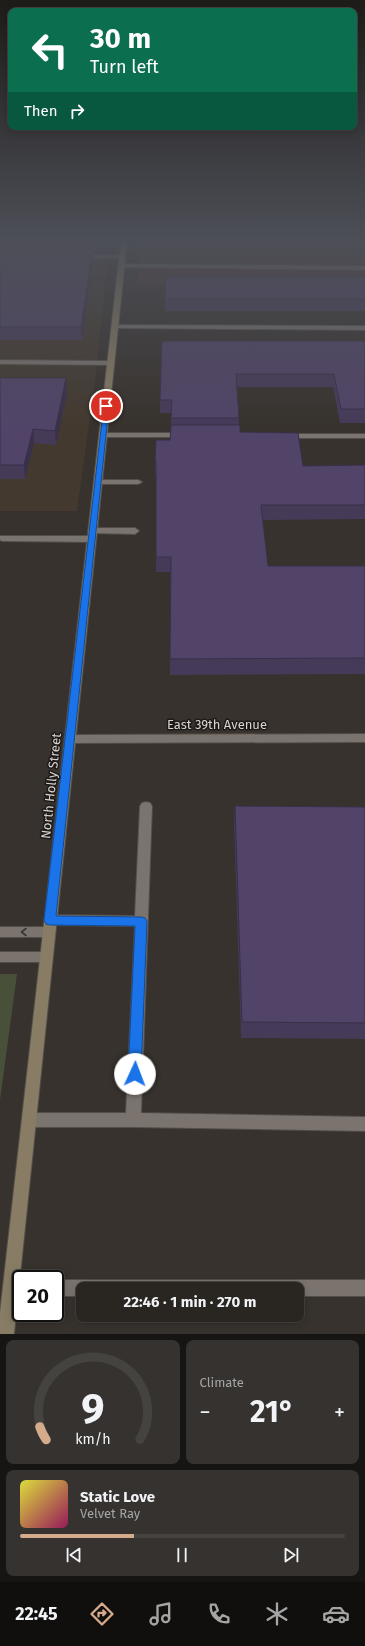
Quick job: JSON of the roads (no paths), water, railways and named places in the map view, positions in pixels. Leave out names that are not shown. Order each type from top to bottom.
[{"type":"street","name":"North Holly Street","points":[[17,1270],[29,1120],[117,303]]},
{"type":"street","points":[[114,327],[365,328]]},
{"type":"street","points":[[0,362],[111,363]]},
{"type":"street","points":[[103,435],[191,435]]},
{"type":"street","points":[[279,436],[365,436]]},
{"type":"street","points":[[98,482],[138,482]]},
{"type":"street","points":[[2,538],[92,535],[135,531]]},
{"type":"street","name":"East 39th Avenue","points":[[70,739],[365,738]]},
{"type":"street","points":[[133,1120],[146,806]]},
{"type":"street","points":[[0,932],[50,926],[141,921]]},
{"type":"street","points":[[0,957],[46,957]]},
{"type":"street","points":[[29,1120],[133,1120],[365,1124]]},
{"type":"street","points":[[64,1288],[365,1288]]},
{"type":"street","name":"North Holly Street","points":[[6,1334],[12,1306]]}]
